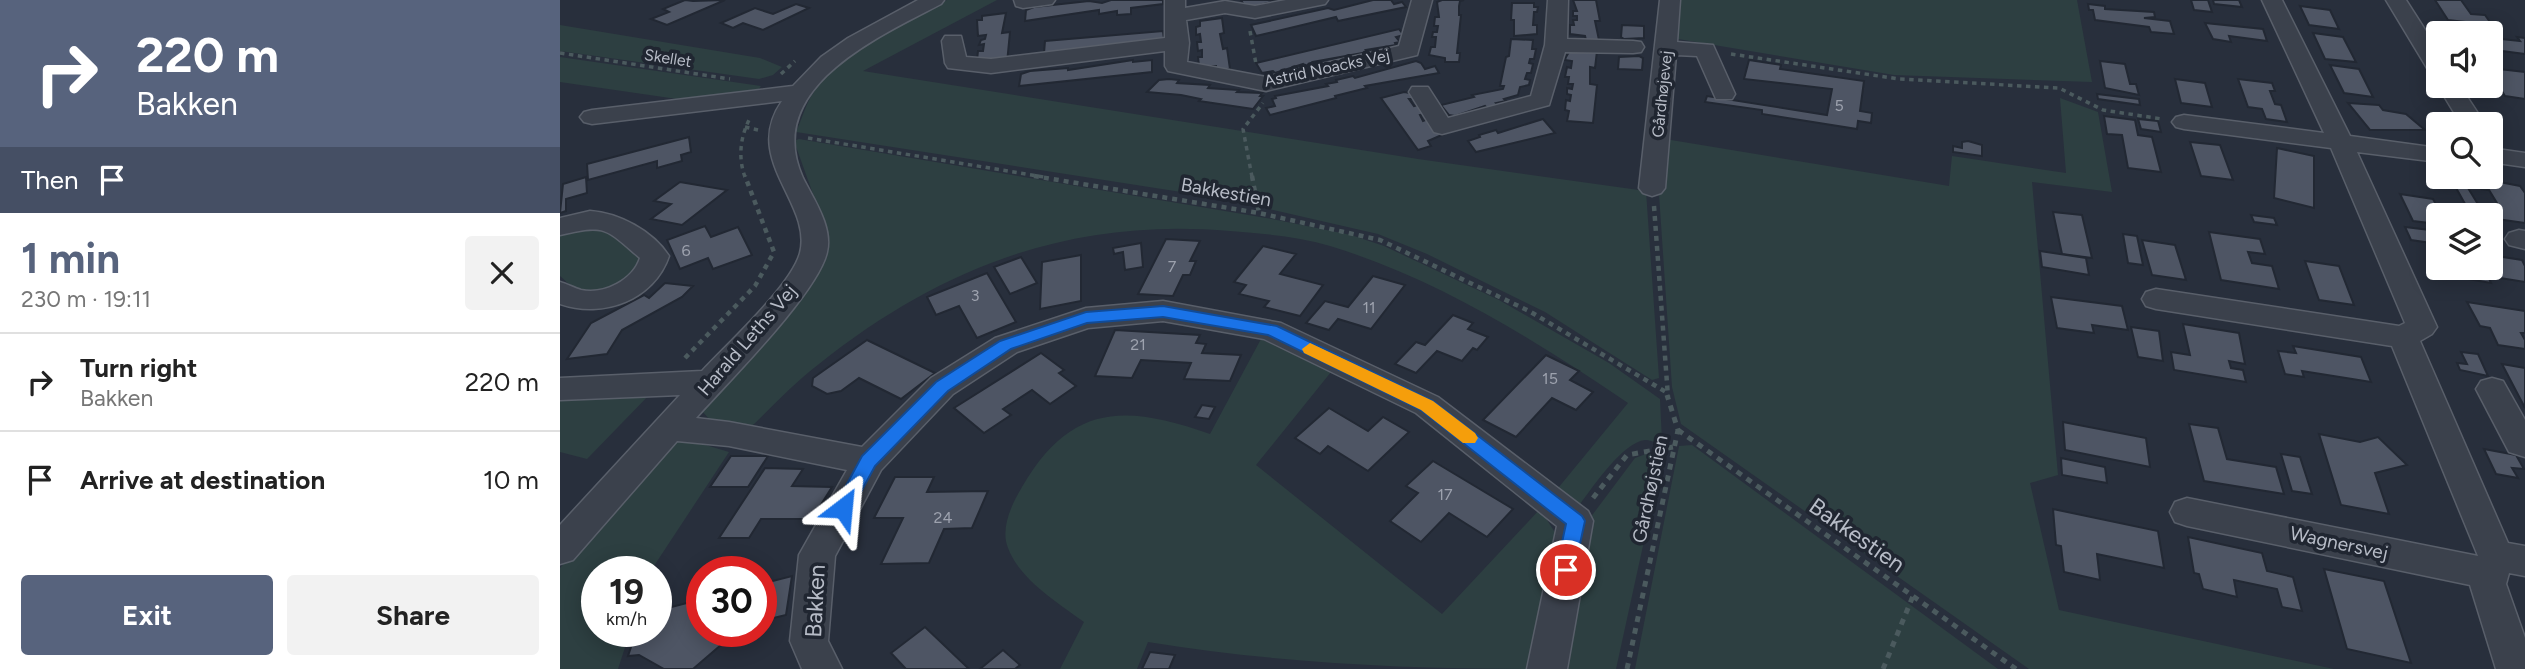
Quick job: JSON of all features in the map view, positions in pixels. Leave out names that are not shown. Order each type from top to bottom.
[{"type":"street","name":"Harald Leths Vej","points":[[560,548],[792,291],[809,265],[815,244],[811,228],[783,161],[782,133],[786,114],[799,92],[846,47],[934,0]]},
{"type":"street","points":[[1023,2],[1045,0]]},
{"type":"street","name":"Astrid Noacks Vej","points":[[1318,0],[1255,12],[1225,7],[1175,8],[1178,43],[1176,66],[1266,84],[1409,50],[1422,0]]},
{"type":"street","points":[[1420,92],[1442,127],[1541,100],[1556,45],[1558,0]]},
{"type":"street","name":"Gårdhøjevej","points":[[1652,188],[1670,0]]},
{"type":"street","points":[[2156,299],[2403,337],[2422,327],[2341,143],[2272,0]]},
{"type":"street","points":[[2396,0],[2426,49]]},
{"type":"street","points":[[953,41],[956,63],[991,66],[1178,43]]},
{"type":"street","points":[[1556,45],[1633,47]]},
{"type":"street","points":[[1667,48],[1705,51],[1724,94]]},
{"type":"street","points":[[592,117],[799,92]]},
{"type":"street","points":[[2184,122],[2426,154]]},
{"type":"street","points":[[2503,156],[2525,160]]},
{"type":"street","points":[[560,226],[592,218],[610,220],[655,256],[653,269],[638,283],[614,295],[588,301],[568,299],[560,292]]},
{"type":"street","name":"Bakken","points":[[822,669],[809,640],[817,555],[869,461],[942,386],[1006,345],[1086,318],[1163,311],[1271,330],[1427,405],[1576,521]]},
{"type":"street","points":[[2403,337],[2500,569],[2516,669]]},
{"type":"street","points":[[560,390],[710,382]]},
{"type":"street","points":[[2492,389],[2521,443],[2525,444]]},
{"type":"street","points":[[670,428],[729,434],[869,461]]},
{"type":"street","name":"Wagnersvej","points":[[2188,512],[2500,569]]},
{"type":"street","points":[[1547,669],[1576,521]]},
{"type":"path","points":[[1255,12],[1248,19],[1258,75],[1271,93],[1243,129],[1259,214]]},
{"type":"path","points":[[1705,51],[1899,79],[2059,88],[2103,110],[2184,122]]},
{"type":"path","name":"Skellet","points":[[560,53],[672,72],[733,79]]},
{"type":"path","points":[[666,383],[677,366],[755,286],[774,252],[738,161],[746,127],[761,97]]},
{"type":"path","name":"Bakkestien","points":[[746,127],[1259,214],[1380,240],[1529,312],[1666,392]]},
{"type":"path","name":"Gårdhøjstien","points":[[1628,669],[1672,447],[1678,430],[1666,392],[1652,188]]},
{"type":"path","name":"Bakkestien","points":[[1678,430],[2016,669]]},
{"type":"path","points":[[1576,521],[1627,455],[1672,447]]},
{"type":"path","points":[[1883,669],[1913,597]]},
{"type":"shaded area","points":[[947,0],[997,0],[863,71],[1418,159],[1646,191],[1659,378],[1652,380],[1545,312],[1427,254],[1378,234],[1226,199],[796,132],[811,96],[840,62],[874,38]]},
{"type":"shaded area","points":[[1680,0],[2077,0],[2092,82],[1894,75],[1678,39]]},
{"type":"shaded area","points":[[560,25],[760,58],[782,67],[773,75],[759,79],[560,51]]},
{"type":"shaded area","points":[[560,57],[761,86],[758,90],[677,99],[560,82]]},
{"type":"shaded area","points":[[2060,98],[2098,112],[2112,192],[2032,182],[2058,475],[2030,483],[2059,610],[2334,669],[2029,669],[1681,424],[1672,387],[1659,194],[1665,139],[1949,186],[1952,156],[2066,173]]},
{"type":"shaded area","points":[[799,139],[1272,219],[1351,235],[1384,246],[1499,300],[1609,363],[1660,399],[1662,441],[1645,440],[1627,448],[1609,466],[1580,504],[1570,504],[1554,493],[1628,403],[1485,313],[1370,260],[1330,246],[1268,234],[1172,229],[1117,232],[1063,241],[962,275],[913,300],[866,330],[810,371],[753,425],[711,421],[701,410],[827,233],[794,141]]},
{"type":"shaded area","points":[[602,227],[640,255],[642,262],[631,276],[612,286],[592,290],[573,287],[560,276],[560,233]]},
{"type":"shaded area","points":[[1261,339],[1331,372],[1256,465],[1442,614],[1540,509],[1563,545],[1537,669],[1440,668],[1293,660],[1148,642],[1137,669],[1060,669],[1084,622],[1030,580],[1008,548],[1006,524],[1022,487],[1041,459],[1060,439],[1081,425],[1102,418],[1126,415],[1152,418],[1210,434]]},
{"type":"shaded area","points":[[652,392],[587,459],[560,452],[560,399]]},
{"type":"shaded area","points":[[689,440],[729,452],[661,556],[581,556],[581,647],[625,647],[618,669],[560,669],[560,568],[650,464],[674,443]]},
{"type":"shaded area","points":[[1692,445],[1998,669],[1635,669],[1679,446]]},
{"type":"shaded area","points":[[1646,454],[1659,454],[1662,459],[1616,669],[1559,669],[1587,522],[1635,458]]},
{"type":"building","points":[[685,0],[725,0],[667,25],[651,19],[669,12],[663,9]]},
{"type":"building","points":[[1111,0],[1163,0],[1163,4],[1131,8],[1131,14],[1117,15],[1117,11],[1099,14],[1099,10],[1025,21],[1026,10],[1034,7],[1089,1],[1102,3]]},
{"type":"building","points":[[1241,0],[1279,0],[1249,8],[1245,7]]},
{"type":"building","points":[[1373,0],[1391,0],[1394,4],[1402,2],[1406,7],[1338,21],[1336,17],[1256,36],[1251,25],[1328,8],[1334,10]]},
{"type":"building","points":[[1464,0],[1460,1],[1459,6],[1459,62],[1445,62],[1445,58],[1429,55],[1431,47],[1435,47],[1436,37],[1432,37],[1438,26],[1434,26],[1435,17],[1439,17],[1437,2]]},
{"type":"building","points":[[1573,0],[1596,0],[1600,21],[1595,21],[1599,40],[1586,40],[1585,36],[1570,34],[1570,25],[1574,25],[1573,20],[1577,20],[1577,16],[1573,16],[1573,11],[1577,11]]},
{"type":"building","points":[[2191,0],[2208,0],[2212,12],[2194,10]]},
{"type":"building","points":[[2213,0],[2239,0],[2242,7],[2214,4]]},
{"type":"building","points":[[2435,0],[2461,0],[2471,14],[2485,15],[2489,21],[2457,21],[2448,20]]},
{"type":"building","points":[[1512,3],[1534,3],[1534,7],[1538,7],[1537,12],[1534,12],[1533,25],[1537,25],[1537,34],[1514,36]]},
{"type":"building","points":[[796,4],[809,8],[763,30],[743,23],[733,28],[721,23],[755,8],[773,14]]},
{"type":"building","points":[[2088,4],[2105,6],[2105,9],[2154,12],[2155,17],[2144,18],[2170,21],[2174,34],[2151,32],[2149,27],[2095,20],[2093,10],[2089,10]]},
{"type":"building","points":[[2300,6],[2330,10],[2339,29],[2309,25]]},
{"type":"building","points":[[1006,13],[1002,33],[1010,32],[1007,63],[977,60],[978,51],[983,51],[984,44],[979,45],[986,35],[978,36],[977,20],[982,20],[982,16]]},
{"type":"building","points":[[1222,18],[1224,33],[1220,34],[1223,49],[1227,48],[1230,69],[1216,71],[1216,66],[1199,66],[1198,57],[1202,57],[1202,50],[1198,51],[1197,42],[1201,42],[1200,34],[1196,35],[1196,27],[1200,26],[1200,21]]},
{"type":"building","points":[[2205,23],[2263,29],[2267,41],[2229,36],[2231,42],[2213,39]]},
{"type":"building","points":[[1622,25],[1644,26],[1644,38],[1624,39],[1621,37]]},
{"type":"building","points":[[1399,29],[1404,35],[1396,37],[1400,42],[1395,43],[1396,45],[1366,50],[1368,52],[1313,62],[1315,64],[1303,64],[1275,73],[1262,73],[1256,63]]},
{"type":"building","points":[[1163,31],[1164,40],[1044,53],[1045,41]]},
{"type":"building","points":[[2313,33],[2343,37],[2356,62],[2325,59]]},
{"type":"building","points":[[2517,37],[2525,38],[2525,54],[2503,51],[2503,39],[2520,41]]},
{"type":"building","points":[[1511,39],[1533,40],[1532,49],[1536,49],[1534,59],[1530,59],[1529,63],[1533,64],[1531,73],[1527,73],[1525,79],[1530,80],[1529,85],[1520,87],[1518,95],[1496,103],[1498,105],[1487,108],[1485,106],[1455,116],[1449,115],[1441,105],[1503,89],[1504,86],[1500,86]]},
{"type":"building","points":[[1597,51],[1595,68],[1590,67],[1590,84],[1597,85],[1593,123],[1567,121],[1569,111],[1565,110],[1566,100],[1570,101],[1571,95],[1567,94],[1567,88],[1572,89],[1573,84],[1568,84],[1569,77],[1565,77],[1567,67],[1571,68],[1572,61],[1565,60],[1566,57],[1569,52]]},
{"type":"building","points":[[1619,57],[1643,58],[1642,70],[1618,69]]},
{"type":"building","points":[[1133,60],[1152,60],[1152,72],[1019,86],[1021,74],[1030,71],[1068,70]]},
{"type":"building","points":[[1749,60],[1781,65],[1780,69],[1864,81],[1860,111],[1872,113],[1871,123],[1858,121],[1857,129],[1705,102],[1707,96],[1827,115],[1832,89],[1744,79]]},
{"type":"building","points":[[1416,61],[1425,69],[1435,66],[1439,73],[1365,86],[1367,88],[1335,96],[1336,98],[1270,115],[1266,108],[1275,106],[1272,99],[1276,98],[1275,96],[1328,86],[1326,84],[1337,82],[1336,80],[1353,76],[1355,78]]},
{"type":"building","points":[[2100,61],[2125,64],[2130,84],[2136,84],[2139,95],[2105,88]]},
{"type":"building","points":[[2330,65],[2359,69],[2373,97],[2344,93]]},
{"type":"building","points":[[2503,69],[2525,72],[2525,99],[2505,96]]},
{"type":"building","points":[[2175,79],[2205,83],[2212,107],[2181,103]]},
{"type":"building","points":[[2238,79],[2272,83],[2275,91],[2270,91],[2275,104],[2281,105],[2287,122],[2266,119],[2262,109],[2248,107]]},
{"type":"building","points":[[1159,80],[1179,80],[1177,83],[1210,85],[1208,88],[1262,93],[1260,96],[1263,96],[1253,109],[1199,101],[1201,99],[1181,95],[1147,92]]},
{"type":"building","points":[[1410,93],[1413,99],[1409,99],[1414,106],[1418,105],[1425,114],[1420,115],[1423,121],[1428,119],[1444,134],[1428,141],[1431,146],[1418,150],[1381,98]]},
{"type":"building","points":[[2097,94],[2139,99],[2140,105],[2098,99]]},
{"type":"building","points":[[2348,103],[2379,105],[2383,110],[2406,114],[2425,130],[2370,130]]},
{"type":"building","points":[[2104,116],[2135,120],[2138,135],[2152,137],[2161,172],[2128,168],[2122,135],[2107,134]]},
{"type":"building","points":[[1543,119],[1555,133],[1476,152],[1468,141],[1496,130],[1498,133]]},
{"type":"building","points":[[2138,119],[2158,121],[2161,132],[2141,129]]},
{"type":"building","points":[[689,137],[691,152],[681,155],[682,161],[657,168],[657,161],[588,180],[587,164]]},
{"type":"building","points":[[1962,142],[1982,145],[1982,156],[1953,152],[1953,146],[1962,148]]},
{"type":"building","points":[[2190,142],[2220,145],[2233,180],[2201,176]]},
{"type":"building","points":[[2277,148],[2314,156],[2314,208],[2274,198]]},
{"type":"building","points":[[586,177],[587,193],[566,199],[566,211],[560,213],[563,184]]},
{"type":"building","points":[[680,182],[727,190],[682,225],[651,219],[671,204],[654,201]]},
{"type":"building","points":[[2503,183],[2520,186],[2525,193],[2525,223],[2503,220],[2503,203],[2497,203],[2489,190],[2481,189],[2503,189]]},
{"type":"building","points":[[2457,189],[2469,189],[2477,203],[2465,203]]},
{"type":"building","points":[[2400,194],[2433,199],[2435,203],[2426,203],[2426,223],[2413,221]]},
{"type":"building","points":[[2053,212],[2082,215],[2092,258],[2062,254]]},
{"type":"building","points":[[2251,215],[2274,218],[2277,225],[2254,222]]},
{"type":"building","points":[[705,226],[711,237],[738,227],[752,255],[713,269],[708,258],[680,269],[667,240]]},
{"type":"building","points":[[2405,227],[2426,230],[2426,242],[2411,240]]},
{"type":"building","points":[[2209,232],[2260,239],[2265,254],[2248,252],[2252,263],[2272,266],[2279,289],[2221,280]]},
{"type":"building","points":[[2123,234],[2137,236],[2143,265],[2128,263]]},
{"type":"building","points":[[1166,239],[1200,241],[1190,261],[1196,261],[1190,275],[1183,275],[1173,296],[1138,294]]},
{"type":"building","points":[[2142,240],[2175,245],[2186,280],[2152,275]]},
{"type":"building","points":[[1141,243],[1143,267],[1125,270],[1123,252],[1114,254],[1113,248]]},
{"type":"building","points":[[1263,246],[1296,254],[1280,274],[1323,285],[1300,316],[1264,307],[1269,301],[1239,294],[1246,285],[1234,282]]},
{"type":"building","points":[[2040,251],[2086,258],[2089,275],[2042,267]]},
{"type":"building","points":[[1081,255],[1081,301],[1040,309],[1042,262]]},
{"type":"building","points":[[1021,257],[1037,283],[1010,294],[994,267]]},
{"type":"building","points":[[2503,257],[2522,260],[2525,266],[2525,282],[2503,278]]},
{"type":"building","points":[[2305,261],[2339,266],[2354,305],[2319,300]]},
{"type":"building","points":[[987,273],[1016,322],[977,338],[959,306],[936,315],[927,297]]},
{"type":"building","points":[[1373,276],[1405,285],[1371,329],[1338,319],[1329,330],[1306,323],[1325,301],[1348,307]]},
{"type":"building","points":[[665,283],[693,286],[682,297],[622,330],[607,354],[567,359],[591,323],[644,295],[649,298]]},
{"type":"building","points":[[2051,297],[2122,306],[2128,330],[2092,325],[2094,333],[2057,328]]},
{"type":"building","points":[[2467,302],[2525,311],[2525,333],[2521,333],[2525,340],[2525,349],[2498,345],[2490,328],[2480,326]]},
{"type":"building","points":[[1453,315],[1473,323],[1468,329],[1488,337],[1477,350],[1473,348],[1462,361],[1437,351],[1416,373],[1395,364],[1416,342],[1425,345]]},
{"type":"building","points":[[2183,324],[2239,333],[2245,364],[2229,361],[2231,368],[2243,370],[2246,382],[2174,370],[2171,352],[2190,355]]},
{"type":"building","points":[[2131,327],[2159,331],[2163,361],[2138,357]]},
{"type":"building","points":[[1115,330],[1200,335],[1196,343],[1206,344],[1202,353],[1241,355],[1230,381],[1184,379],[1191,363],[1141,360],[1132,378],[1095,376]]},
{"type":"building","points":[[867,340],[935,373],[901,399],[859,378],[841,391],[827,394],[812,386],[813,378]]},
{"type":"building","points":[[2293,346],[2361,357],[2371,382],[2302,371],[2304,377],[2285,374],[2278,351],[2296,353]]},
{"type":"building","points":[[2461,352],[2478,354],[2488,376],[2460,370],[2457,363],[2467,364]]},
{"type":"building","points":[[1041,353],[1064,370],[1059,373],[1076,386],[1050,404],[1032,390],[1003,409],[1011,415],[984,433],[954,408]]},
{"type":"building","points":[[1546,355],[1579,371],[1570,380],[1593,392],[1576,410],[1552,398],[1516,437],[1483,420]]},
{"type":"building","points":[[2502,364],[2525,368],[2525,408]]},
{"type":"building","points":[[1202,405],[1215,407],[1209,419],[1195,417]]},
{"type":"building","points":[[1329,408],[1368,431],[1383,417],[1409,432],[1368,471],[1328,446],[1320,454],[1295,438]]},
{"type":"building","points":[[2063,422],[2146,438],[2150,467],[2065,450]]},
{"type":"building","points":[[2189,424],[2218,428],[2227,459],[2276,467],[2284,494],[2204,481]]},
{"type":"building","points":[[2319,434],[2360,442],[2378,437],[2407,465],[2375,473],[2389,514],[2341,505]]},
{"type":"building","points":[[2484,449],[2516,455],[2524,469],[2512,468],[2518,478],[2496,474]]},
{"type":"building","points":[[2281,454],[2300,457],[2312,494],[2292,491]]},
{"type":"building","points":[[731,456],[768,456],[748,487],[710,487]]},
{"type":"building","points":[[2061,458],[2105,467],[2107,483],[2062,475]]},
{"type":"building","points":[[1433,461],[1513,509],[1487,537],[1449,513],[1421,542],[1390,521],[1418,493],[1406,486]]},
{"type":"building","points":[[765,468],[803,469],[792,486],[832,487],[812,519],[761,519],[749,538],[719,538]]},
{"type":"building","points":[[895,477],[934,477],[927,492],[988,491],[972,528],[944,529],[929,563],[881,564],[903,518],[874,518]]},
{"type":"building","points":[[2053,509],[2158,531],[2164,568],[2097,554],[2100,580],[2064,572],[2061,546],[2056,545]]},
{"type":"building","points":[[2188,537],[2262,553],[2267,571],[2293,577],[2302,611],[2282,607],[2277,589],[2234,580],[2237,597],[2203,589],[2199,574],[2194,573]]},
{"type":"building","points":[[2324,569],[2384,581],[2411,663],[2347,649]]},
{"type":"building","points":[[792,576],[786,615],[777,617],[777,580]]},
{"type":"building","points":[[686,603],[686,647],[719,647],[693,669],[664,669],[639,655],[628,656],[631,647],[672,647],[672,607]]},
{"type":"building","points":[[925,627],[969,669],[906,669],[891,653]]},
{"type":"building","points":[[1003,650],[1020,665],[1015,669],[980,669]]},
{"type":"building","points":[[1150,652],[1175,655],[1169,669],[1142,669]]},
{"type":"slow traffic","points":[[1310,349],[1427,405],[1469,438]]},
{"type":"route","points":[[843,508],[869,461],[942,386],[1006,345],[1086,318],[1163,311],[1271,330],[1427,405],[1576,521],[1566,570]]}]
